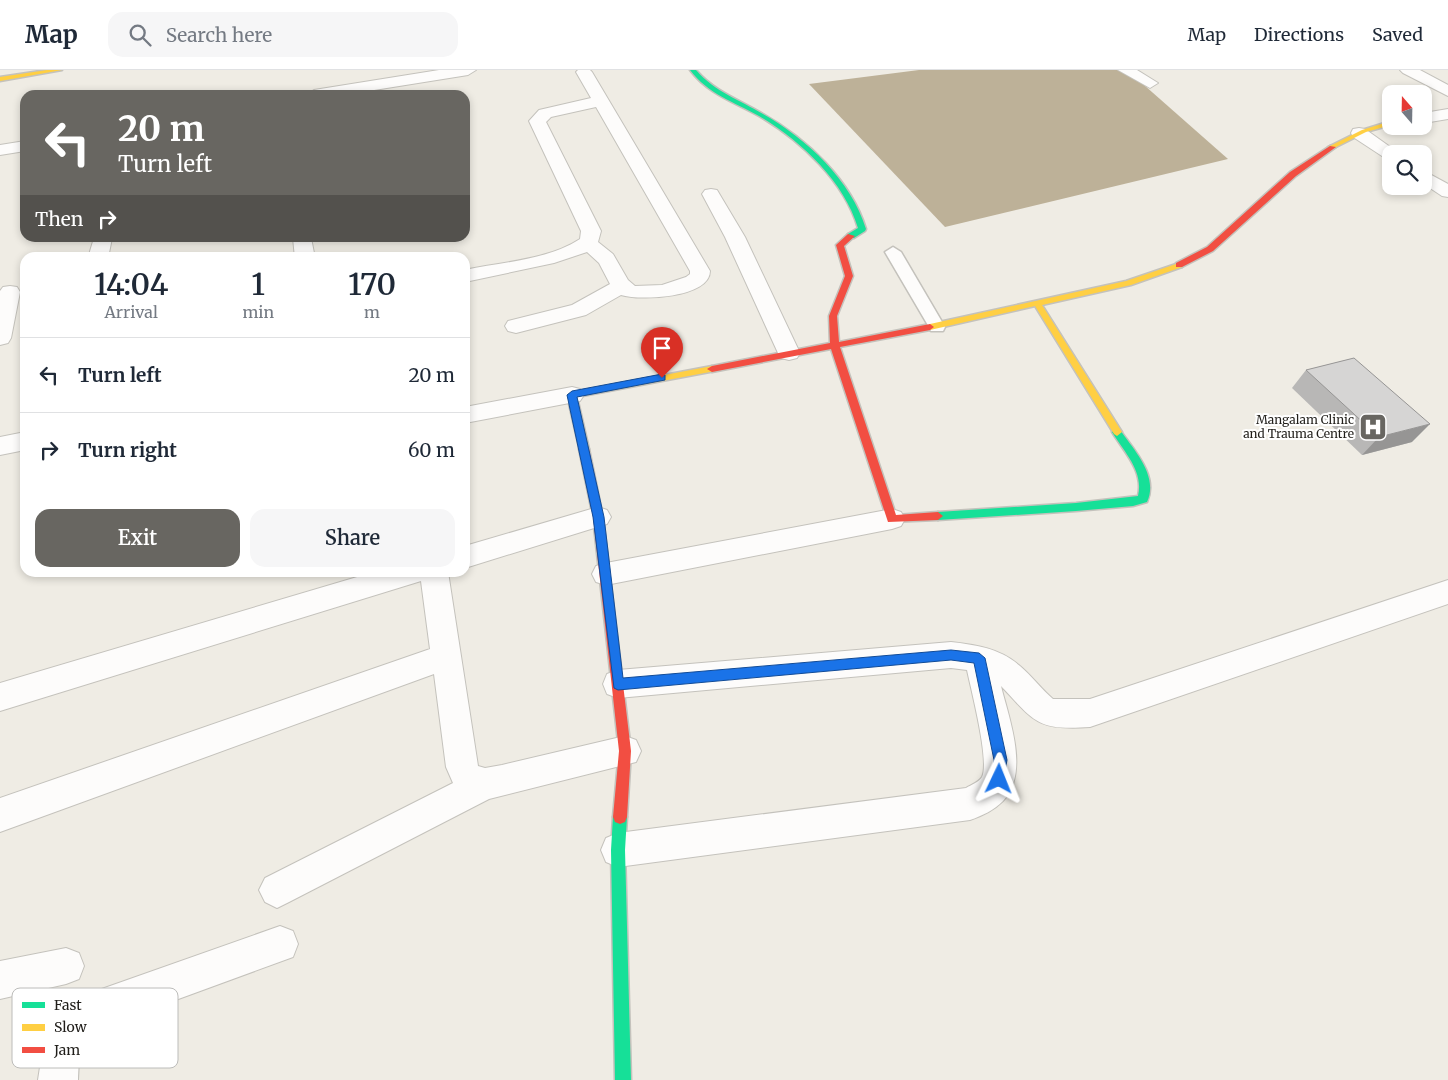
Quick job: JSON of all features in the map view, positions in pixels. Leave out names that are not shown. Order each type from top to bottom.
[{"type":"street","points":[[0,79],[59,70]]},
{"type":"street","points":[[345,90],[468,70]]},
{"type":"street","points":[[693,70],[701,81],[710,88],[762,116],[802,146],[818,161],[854,206],[862,226],[858,233],[845,239],[840,245],[849,276],[832,316],[835,346],[892,519]]},
{"type":"street","points":[[1126,70],[1150,83]]},
{"type":"street","points":[[1408,70],[1448,91]]},
{"type":"street","points":[[584,72],[700,271],[700,277],[685,286],[639,293],[628,291],[622,286],[605,256],[587,243]]},
{"type":"street","points":[[470,275],[565,254],[587,243],[591,237],[590,231],[537,121],[545,112],[601,101]]},
{"type":"street","points":[[1432,117],[1448,114]]},
{"type":"street","points":[[470,414],[788,353],[938,327],[1151,276],[1189,263],[1210,249],[1326,149],[1359,133],[1382,126]]},
{"type":"street","points":[[1359,133],[1382,148]]},
{"type":"street","points":[[0,150],[20,147]]},
{"type":"street","points":[[1432,181],[1448,192]]},
{"type":"street","points":[[711,194],[742,250],[788,353]]},
{"type":"street","points":[[516,326],[579,310],[622,286]]},
{"type":"street","points":[[0,338],[10,292]]},
{"type":"street","points":[[606,574],[892,519],[1076,508],[1134,502],[1143,499],[1147,489],[1145,477],[1037,303]]},
{"type":"street","points":[[572,395],[598,517],[625,751],[618,850],[623,1080]]},
{"type":"street","points":[[0,446],[20,442]]},
{"type":"street","points":[[470,555],[598,517]]},
{"type":"street","points":[[0,697],[397,577]]},
{"type":"street","points":[[435,577],[462,767],[467,778],[484,784]]},
{"type":"street","points":[[618,684],[951,655],[979,658],[995,665],[1007,674],[1036,706],[1052,714],[1076,715],[1099,710],[1448,592]]},
{"type":"street","points":[[0,815],[445,657]]},
{"type":"street","points":[[618,850],[970,804],[989,793],[999,779],[1001,760],[979,658]]},
{"type":"street","points":[[277,890],[484,784],[625,751]]},
{"type":"street","points":[[157,988],[280,944]]},
{"type":"street","points":[[0,980],[66,966]]},
{"type":"lane","points":[[893,252],[938,327]]},
{"type":"shaded area","points":[[919,70],[1127,70],[1228,159],[945,227],[809,84]]},
{"type":"building","points":[[1354,358],[1430,424],[1379,437],[1306,370]]},
{"type":"traffic: fast","points":[[693,70],[700,79],[716,92],[777,125],[823,165],[837,181],[857,213],[862,229],[851,236]]},
{"type":"traffic: fast","points":[[938,516],[1076,507],[1133,502],[1143,499],[1145,490],[1142,473],[1117,432]]},
{"type":"traffic: fast","points":[[620,817],[618,850],[623,1080]]},
{"type":"traffic: slow","points":[[0,79],[59,70]]},
{"type":"traffic: slow","points":[[1332,147],[1364,131],[1382,126]]},
{"type":"traffic: slow","points":[[930,327],[1128,283],[1179,265]]},
{"type":"traffic: slow","points":[[1037,303],[1117,432]]},
{"type":"traffic: slow","points":[[584,449],[572,395],[712,369]]},
{"type":"traffic: jam","points":[[1179,265],[1210,249],[1293,174],[1332,147]]},
{"type":"traffic: jam","points":[[851,236],[840,245],[849,276],[833,316],[835,346],[892,519],[938,516]]},
{"type":"traffic: jam","points":[[712,369],[930,327]]},
{"type":"traffic: jam","points":[[584,449],[598,517],[625,751],[620,817]]},
{"type":"place","name":"Mangalam Clinic and Trauma Centre","points":[[1373,427]]},
{"type":"route","points":[[662,378],[572,395],[598,517],[618,684],[951,655],[979,658],[1001,760],[999,779]]}]
